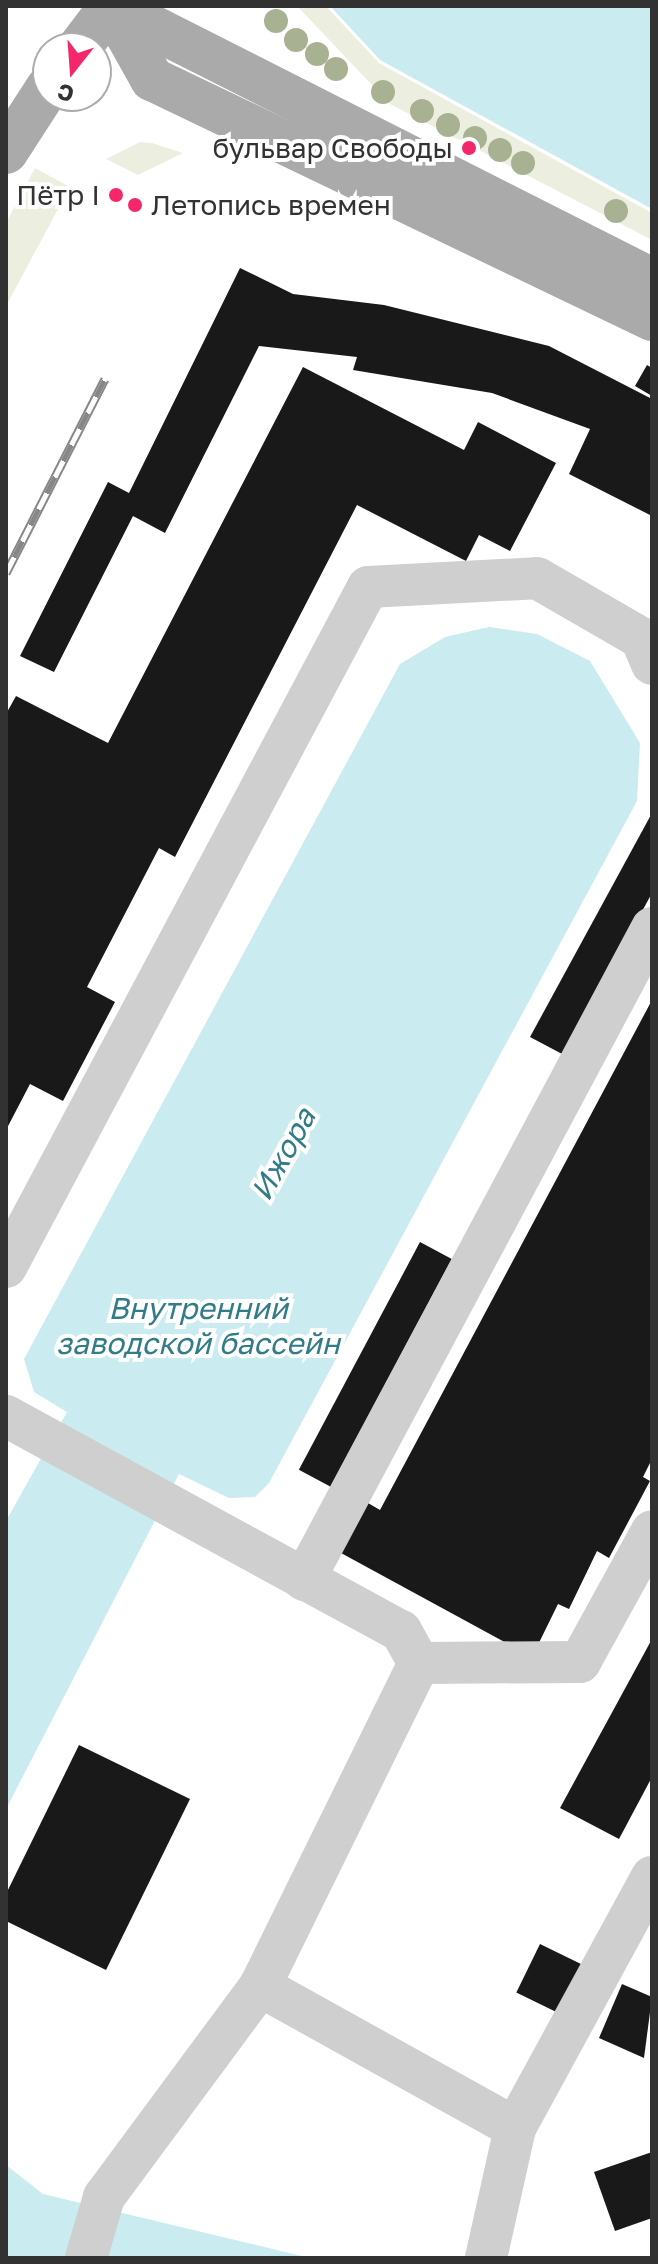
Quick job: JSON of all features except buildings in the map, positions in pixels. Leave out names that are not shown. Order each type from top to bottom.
[{"type":"main road","points":[[91,32],[111,6]]},
{"type":"main road","points":[[111,6],[652,280]]},
{"type":"main road","points":[[111,6],[152,79],[652,319]]},
{"type":"main road","points":[[6,152],[32,112]]},
{"type":"street","points":[[6,1267],[368,587],[537,578],[641,638],[652,664]]},
{"type":"street","points":[[304,1580],[652,928]]},
{"type":"street","points":[[6,1416],[171,1503],[304,1580],[401,1631],[419,1663]]},
{"type":"street","points":[[419,1663],[580,1662],[652,1531]]},
{"type":"street","points":[[86,2258],[104,2197],[260,1986],[419,1663]]},
{"type":"street","points":[[486,2258],[515,2128],[652,1877]]},
{"type":"street","points":[[260,1986],[515,2128]]},
{"type":"green space","points":[[297,6],[326,6],[379,63],[652,213],[652,240],[390,104]]},
{"type":"green space","points":[[140,142],[183,153],[138,175],[106,159]]},
{"type":"green space","points":[[35,168],[70,187],[6,306],[6,223]]},
{"type":"water","points":[[330,6],[652,6],[652,209],[380,60]]},
{"type":"water","name":"Внутренний заводской бассейн","points":[[489,627],[537,634],[590,661],[640,743],[637,801],[269,1483],[255,1497],[229,1498],[179,1474],[6,1809],[6,1521],[67,1412],[34,1392],[24,1359],[400,664],[445,637]]},
{"type":"water","points":[[6,2165],[43,2194],[310,2258],[6,2258]]},
{"type":"railway","points":[[6,573],[105,379]]},
{"type":"place","name":"бульвар Свободы","points":[[469,148]]},
{"type":"place","name":"Пётр I","points":[[116,195]]},
{"type":"place","name":"Летопись времен","points":[[135,205]]},
{"type":"water label","name":"Ижора","points":[[283,1154]]}]
